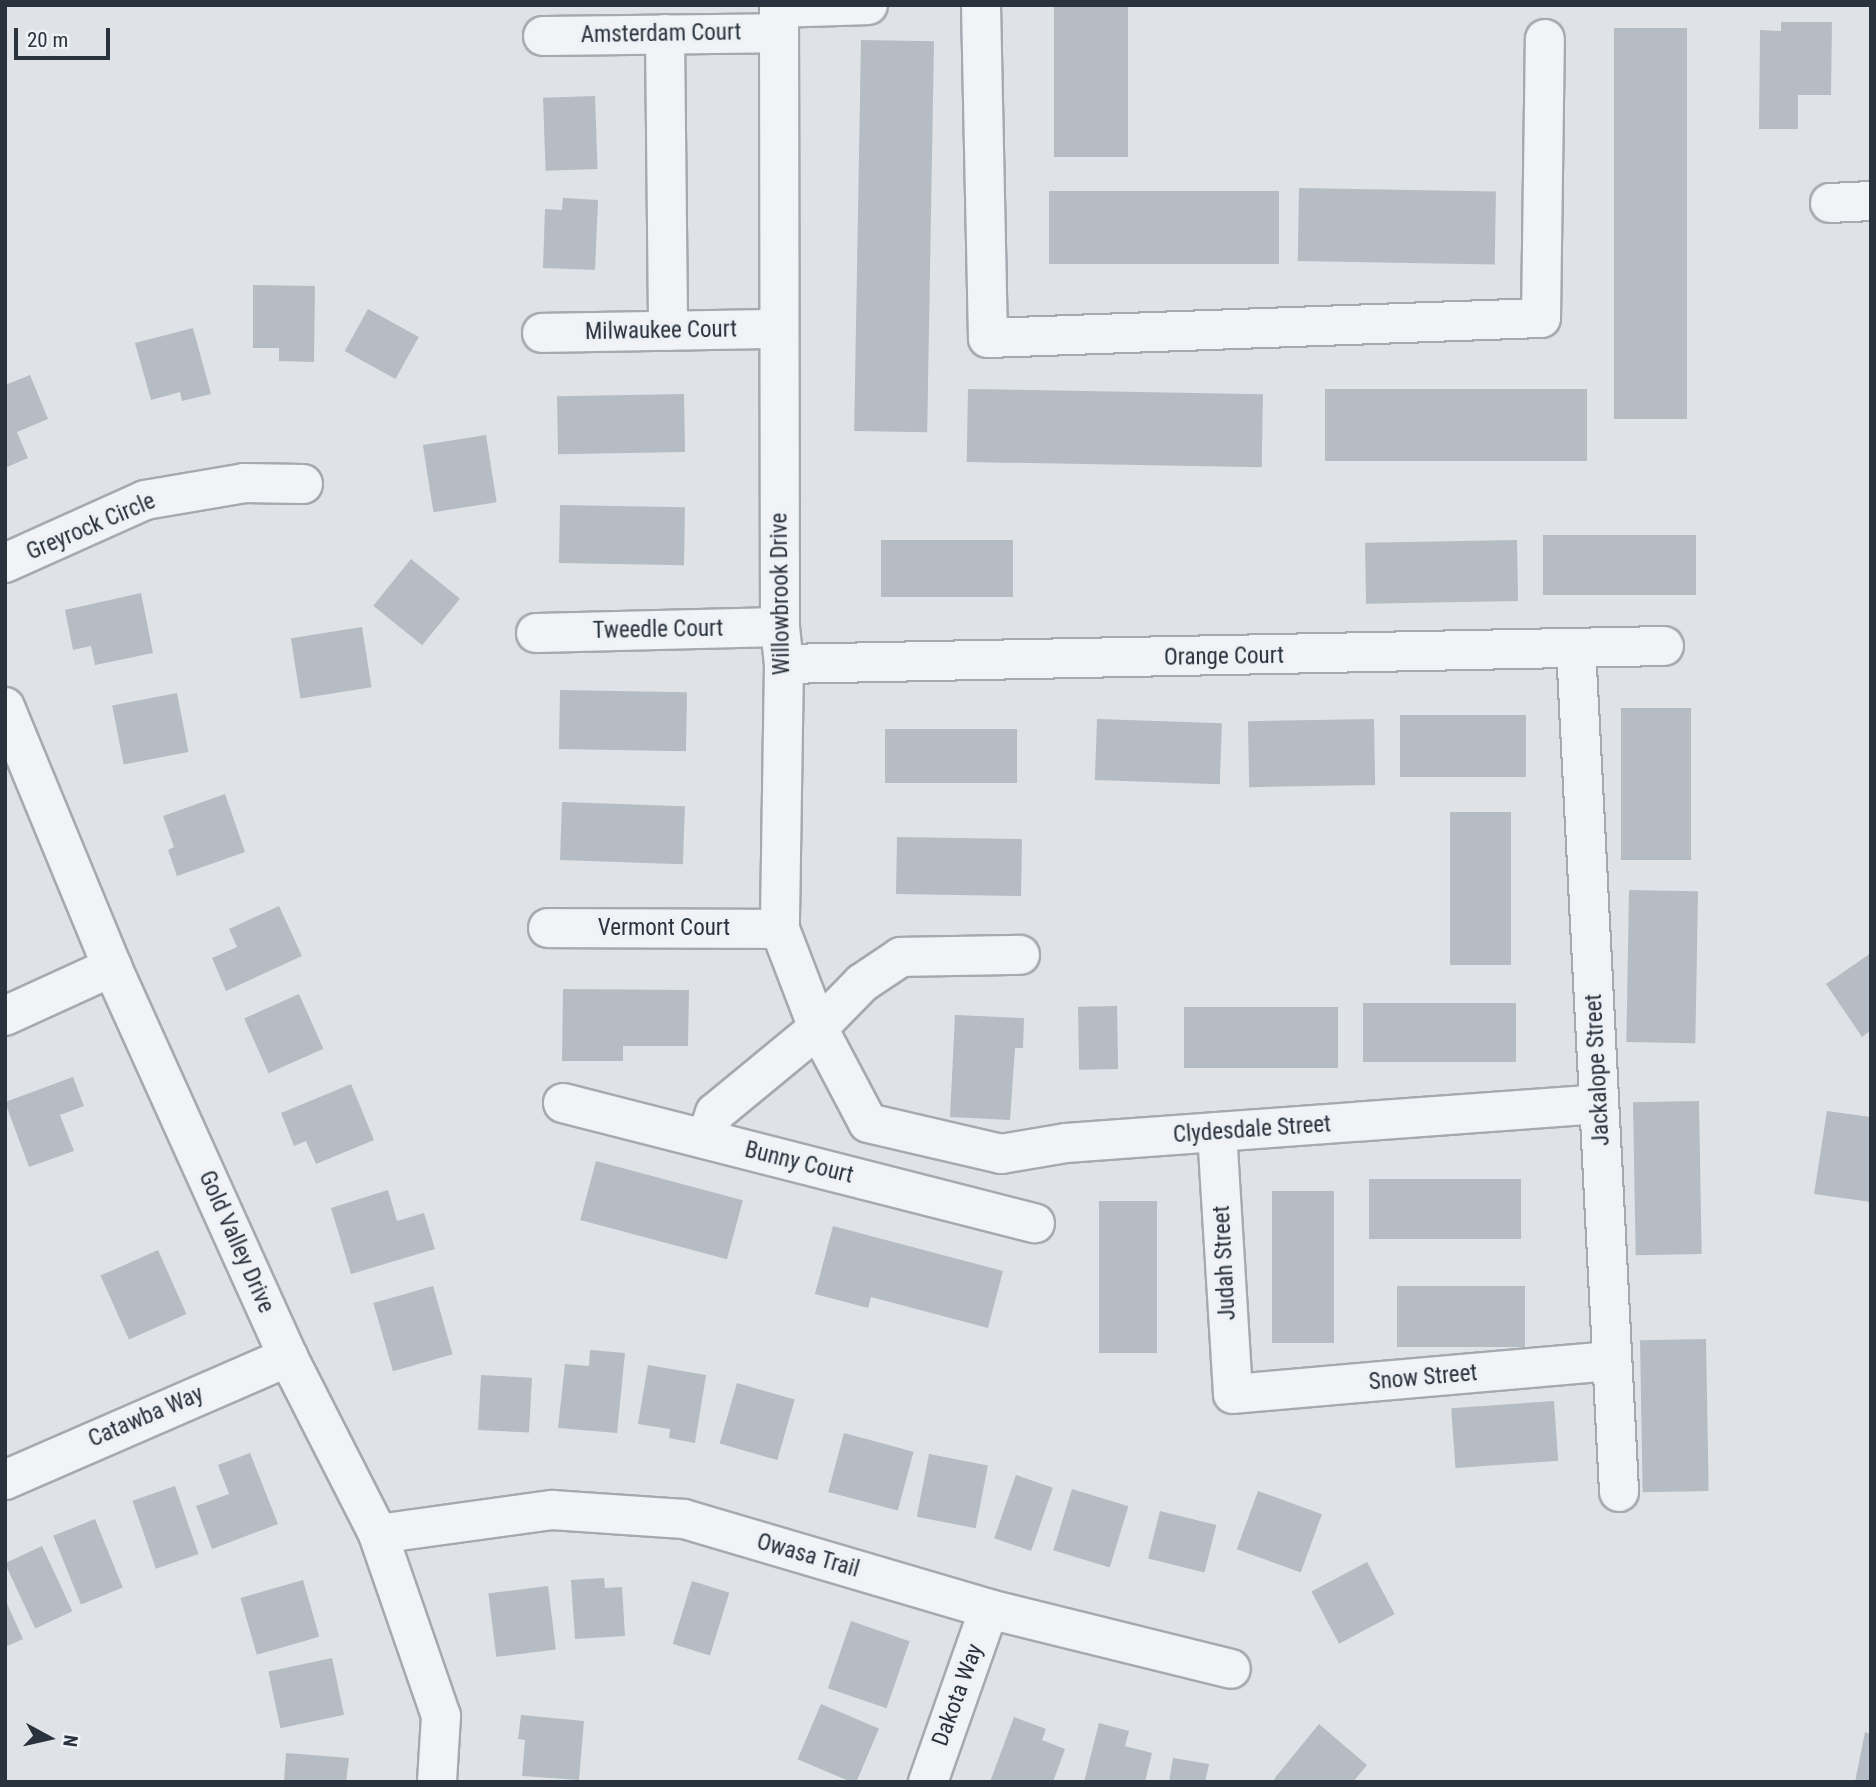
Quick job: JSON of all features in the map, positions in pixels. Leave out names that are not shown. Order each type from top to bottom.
[{"type":"street","name":"Amsterdam Court","points":[[543,36],[665,34],[779,15],[868,5]]},
{"type":"street","points":[[981,5],[988,338],[1541,318],[1545,39]]},
{"type":"street","name":"Willowbrook Drive","points":[[779,15],[780,627],[783,664],[780,929],[818,1028],[868,1123],[907,1133]]},
{"type":"street","points":[[665,34],[668,331]]},
{"type":"street","points":[[1830,203],[1871,201]]},
{"type":"street","name":"Milwaukee Court","points":[[542,333],[779,329]]},
{"type":"street","name":"Greyrock Circle","points":[[5,563],[145,500],[244,482],[303,484]]},
{"type":"street","name":"Tweedle Court","points":[[536,633],[780,627]]},
{"type":"street","name":"Orange Court","points":[[783,664],[1664,646]]},
{"type":"street","name":"Jackalope Street","points":[[1576,648],[1619,1492]]},
{"type":"street","name":"Gold Valley Drive","points":[[5,708],[112,967],[288,1357],[378,1534],[441,1716],[437,1782]]},
{"type":"street","name":"Vermont Court","points":[[548,928],[780,929]]},
{"type":"street","points":[[706,1139],[715,1113],[818,1028],[862,983],[901,957],[1020,955]]},
{"type":"street","points":[[5,1017],[112,967]]},
{"type":"street","name":"Bunny Court","points":[[563,1103],[1035,1223]]},
{"type":"street","name":"Clydesdale Street","points":[[907,1133],[1001,1154],[1066,1143],[1599,1104]]},
{"type":"street","name":"Judah Street","points":[[1217,1132],[1233,1394]]},
{"type":"street","name":"Catawba Way","points":[[5,1480],[288,1357]]},
{"type":"street","name":"Snow Street","points":[[1233,1394],[1612,1361]]},
{"type":"street","name":"Owasa Trail","points":[[378,1534],[552,1510],[684,1519],[989,1609],[1231,1669]]},
{"type":"street","name":"Dakota Way","points":[[928,1782],[989,1609]]},
{"type":"building","points":[[1054,5],[1128,5],[1128,157],[1054,157]]},
{"type":"building","points":[[1781,22],[1832,22],[1831,95],[1798,95],[1798,129],[1759,129],[1760,30],[1781,31]]},
{"type":"building","points":[[1614,28],[1687,28],[1687,419],[1614,419]]},
{"type":"building","points":[[861,40],[934,41],[927,432],[854,431]]},
{"type":"building","points":[[595,96],[598,169],[546,171],[543,98]]},
{"type":"building","points":[[1299,188],[1496,191],[1495,264],[1298,261]]},
{"type":"building","points":[[1049,191],[1279,191],[1279,264],[1049,264]]},
{"type":"building","points":[[563,198],[598,200],[595,270],[543,268],[545,209],[562,210]]},
{"type":"building","points":[[253,285],[315,286],[314,362],[279,361],[279,348],[253,348]]},
{"type":"building","points":[[368,309],[419,337],[395,379],[345,351]]},
{"type":"building","points":[[193,328],[211,394],[182,401],[180,392],[151,400],[135,343]]},
{"type":"building","points":[[30,375],[48,419],[17,432],[28,458],[5,468],[5,385]]},
{"type":"building","points":[[968,389],[1263,394],[1262,467],[967,462]]},
{"type":"building","points":[[1325,389],[1587,389],[1587,461],[1325,461]]},
{"type":"building","points":[[684,394],[685,452],[558,454],[557,396]]},
{"type":"building","points":[[486,435],[497,502],[433,512],[423,445]]},
{"type":"building","points":[[560,505],[685,507],[684,565],[559,563]]},
{"type":"building","points":[[1543,535],[1696,535],[1696,595],[1543,595]]},
{"type":"building","points":[[881,540],[1013,540],[1013,597],[881,597]]},
{"type":"building","points":[[1517,540],[1518,601],[1366,604],[1365,543]]},
{"type":"building","points":[[411,559],[460,599],[422,645],[373,606]]},
{"type":"building","points":[[141,593],[153,653],[95,665],[91,646],[73,650],[65,610]]},
{"type":"building","points":[[362,627],[372,687],[300,699],[291,638]]},
{"type":"building","points":[[560,690],[687,692],[686,751],[559,749]]},
{"type":"building","points":[[177,693],[188,752],[124,764],[112,706]]},
{"type":"building","points":[[1621,708],[1691,708],[1691,860],[1621,860]]},
{"type":"building","points":[[1400,715],[1526,715],[1526,777],[1400,777]]},
{"type":"building","points":[[1097,719],[1222,723],[1220,784],[1095,780]]},
{"type":"building","points":[[1374,719],[1375,785],[1249,787],[1248,721]]},
{"type":"building","points":[[885,729],[1017,729],[1017,783],[885,783]]},
{"type":"building","points":[[225,794],[245,852],[177,876],[168,850],[174,847],[163,816]]},
{"type":"building","points":[[562,802],[685,806],[683,864],[560,860]]},
{"type":"building","points":[[1450,812],[1511,812],[1511,965],[1450,965]]},
{"type":"building","points":[[897,837],[1022,839],[1021,896],[896,894]]},
{"type":"building","points":[[1629,890],[1698,891],[1695,1043],[1626,1042]]},
{"type":"building","points":[[279,906],[302,956],[226,991],[212,958],[237,947],[229,929]]},
{"type":"building","points":[[1871,953],[1871,1030],[1862,1037],[1826,984]]},
{"type":"building","points":[[563,989],[689,990],[688,1046],[623,1046],[623,1061],[562,1061]]},
{"type":"building","points":[[299,994],[323,1049],[269,1073],[244,1018]]},
{"type":"building","points":[[1363,1003],[1516,1003],[1516,1062],[1363,1062]]},
{"type":"building","points":[[1117,1006],[1118,1069],[1079,1070],[1078,1007]]},
{"type":"building","points":[[1184,1007],[1338,1007],[1338,1068],[1184,1068]]},
{"type":"building","points":[[955,1015],[1024,1018],[1023,1048],[1015,1048],[1010,1120],[950,1117]]},
{"type":"building","points":[[73,1077],[84,1106],[60,1115],[74,1151],[29,1167],[5,1102]]},
{"type":"building","points":[[351,1084],[374,1140],[316,1164],[306,1141],[294,1146],[281,1113]]},
{"type":"building","points":[[1699,1101],[1702,1254],[1636,1255],[1633,1102]]},
{"type":"building","points":[[1827,1111],[1871,1117],[1871,1202],[1814,1194]]},
{"type":"building","points":[[596,1161],[743,1200],[727,1259],[580,1220]]},
{"type":"building","points":[[1369,1179],[1521,1179],[1521,1239],[1369,1239]]},
{"type":"building","points":[[388,1190],[397,1221],[424,1213],[435,1249],[351,1274],[331,1208]]},
{"type":"building","points":[[1272,1191],[1334,1191],[1334,1343],[1272,1343]]},
{"type":"building","points":[[1099,1201],[1157,1201],[1157,1353],[1099,1353]]},
{"type":"building","points":[[833,1226],[1003,1271],[988,1328],[871,1297],[868,1308],[815,1294]]},
{"type":"building","points":[[158,1250],[186,1314],[129,1340],[100,1276]]},
{"type":"building","points":[[433,1286],[453,1354],[393,1371],[373,1303]]},
{"type":"building","points":[[1397,1286],[1525,1286],[1525,1347],[1397,1347]]},
{"type":"building","points":[[1706,1339],[1709,1491],[1643,1492],[1640,1340]]},
{"type":"building","points":[[590,1350],[625,1353],[617,1433],[558,1428],[565,1364],[589,1366]]},
{"type":"building","points":[[648,1365],[706,1375],[695,1443],[669,1438],[670,1429],[638,1424]]},
{"type":"building","points":[[481,1375],[532,1378],[529,1433],[478,1430]]},
{"type":"building","points":[[737,1383],[795,1400],[777,1460],[720,1444]]},
{"type":"building","points":[[1554,1401],[1558,1461],[1455,1468],[1451,1408]]},
{"type":"building","points":[[844,1433],[914,1452],[898,1511],[828,1492]]},
{"type":"building","points":[[250,1453],[278,1524],[212,1549],[196,1506],[229,1494],[218,1465]]},
{"type":"building","points":[[929,1454],[988,1465],[976,1528],[917,1517]]},
{"type":"building","points":[[1016,1475],[1053,1488],[1031,1551],[994,1538]]},
{"type":"building","points":[[175,1486],[198,1554],[156,1569],[132,1501]]},
{"type":"building","points":[[1072,1489],[1128,1506],[1110,1567],[1053,1550]]},
{"type":"building","points":[[1258,1491],[1322,1514],[1301,1573],[1237,1549]]},
{"type":"building","points":[[1160,1511],[1216,1525],[1204,1573],[1148,1559]]},
{"type":"building","points":[[95,1519],[123,1588],[81,1604],[53,1536]]},
{"type":"building","points":[[42,1546],[72,1611],[35,1629],[5,1563]]},
{"type":"building","points":[[1367,1562],[1395,1614],[1339,1644],[1311,1592]]},
{"type":"building","points":[[604,1578],[605,1588],[622,1587],[625,1636],[575,1639],[571,1580]]},
{"type":"building","points":[[303,1580],[319,1637],[257,1655],[241,1598]]},
{"type":"building","points":[[692,1581],[729,1592],[710,1656],[673,1644]]},
{"type":"building","points":[[548,1586],[556,1650],[496,1657],[488,1593]]},
{"type":"building","points":[[5,1599],[23,1639],[5,1647]]},
{"type":"building","points":[[851,1621],[910,1641],[887,1708],[828,1688]]},
{"type":"building","points":[[332,1658],[344,1715],[280,1728],[268,1672]]},
{"type":"building","points":[[821,1704],[879,1729],[856,1782],[798,1759]]},
{"type":"building","points":[[521,1715],[584,1721],[579,1780],[522,1776],[525,1740],[518,1739]]},
{"type":"building","points":[[1014,1717],[1046,1729],[1042,1740],[1065,1749],[1053,1782],[990,1782]]},
{"type":"building","points":[[1099,1723],[1129,1731],[1125,1746],[1152,1753],[1145,1782],[1084,1782]]},
{"type":"building","points":[[1319,1724],[1367,1765],[1353,1782],[1278,1782],[1274,1779]]},
{"type":"building","points":[[1865,1732],[1871,1734],[1871,1782],[1855,1782]]},
{"type":"building","points":[[286,1753],[349,1758],[346,1782],[284,1782]]},
{"type":"building","points":[[1173,1758],[1209,1764],[1205,1782],[1169,1782]]}]
